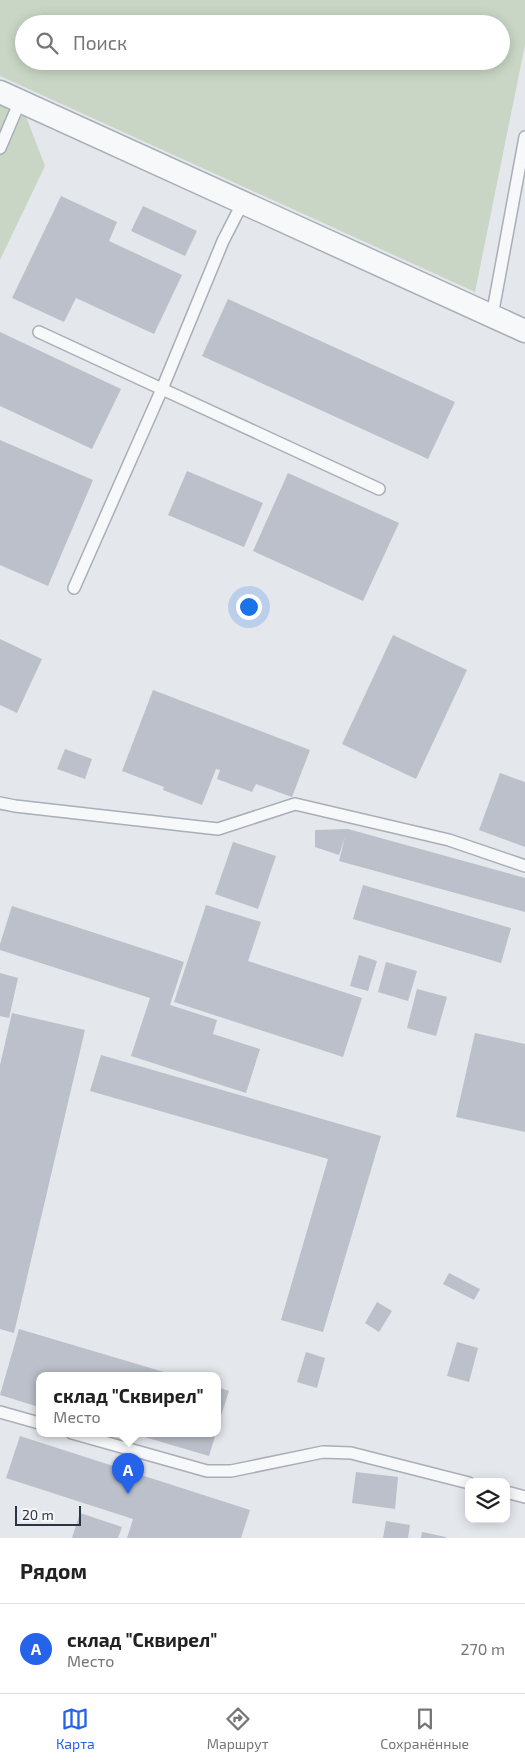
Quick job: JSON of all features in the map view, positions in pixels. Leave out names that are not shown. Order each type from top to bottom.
[{"type":"street","points":[[0,92],[525,331]]},
{"type":"lane","points":[[0,148],[20,101]]},
{"type":"lane","points":[[492,316],[525,137]]},
{"type":"lane","points":[[74,588],[162,389],[223,241],[244,202]]},
{"type":"lane","points":[[39,332],[379,489]]},
{"type":"lane","points":[[0,803],[218,829],[295,804],[449,840],[525,866]]},
{"type":"lane","points":[[0,1412],[36,1422]]},
{"type":"lane","points":[[86,1437],[207,1471],[231,1470],[323,1452],[351,1454],[465,1482]]},
{"type":"lane","points":[[510,1493],[525,1497]]},
{"type":"green space","points":[[0,0],[525,0],[525,45],[475,292],[0,76]]},
{"type":"green space","points":[[0,92],[20,101],[45,166],[0,260]]},
{"type":"building","points":[[61,196],[117,222],[109,241],[182,275],[154,334],[76,298],[64,322],[12,298]]},
{"type":"building","points":[[143,206],[197,231],[185,256],[131,231]]},
{"type":"building","points":[[228,299],[455,402],[428,459],[202,356]]},
{"type":"building","points":[[0,332],[121,389],[92,449],[0,406]]},
{"type":"building","points":[[0,440],[93,480],[48,586],[0,565]]},
{"type":"building","points":[[187,471],[263,503],[244,547],[168,515]]},
{"type":"building","points":[[288,473],[399,523],[363,601],[253,551]]},
{"type":"building","points":[[393,635],[467,670],[416,779],[342,744]]},
{"type":"building","points":[[0,639],[42,659],[17,713],[0,705]]},
{"type":"building","points":[[153,690],[310,750],[292,797],[256,784],[252,792],[217,779],[220,770],[216,769],[202,805],[163,790],[164,787],[122,771]]},
{"type":"building","points":[[65,749],[92,759],[85,779],[57,769]]},
{"type":"building","points":[[500,773],[525,782],[525,847],[479,830]]},
{"type":"building","points":[[348,829],[525,878],[525,912],[339,861],[345,837],[339,855],[315,847],[315,830]]},
{"type":"building","points":[[233,842],[276,856],[258,909],[215,894]]},
{"type":"building","points":[[363,885],[511,928],[501,963],[353,919]]},
{"type":"building","points":[[206,905],[261,922],[248,961],[362,998],[343,1057],[174,1002]]},
{"type":"building","points":[[12,906],[184,962],[170,1005],[217,1020],[213,1034],[260,1049],[246,1093],[131,1056],[150,998],[0,950],[0,944]]},
{"type":"building","points":[[359,955],[377,961],[368,991],[350,986]]},
{"type":"building","points":[[386,962],[417,971],[408,1001],[378,992]]},
{"type":"building","points":[[0,973],[18,978],[9,1018],[0,1016]]},
{"type":"building","points":[[417,989],[447,997],[436,1036],[407,1028]]},
{"type":"building","points":[[12,1013],[85,1030],[14,1333],[0,1329],[0,1065]]},
{"type":"building","points":[[475,1033],[525,1044],[525,1132],[456,1117]]},
{"type":"building","points":[[101,1055],[381,1136],[323,1332],[281,1320],[328,1159],[90,1091]]},
{"type":"building","points":[[449,1273],[480,1289],[474,1300],[443,1284]]},
{"type":"building","points":[[377,1302],[392,1311],[379,1332],[365,1323]]},
{"type":"building","points":[[19,1329],[164,1372],[36,1372],[36,1406],[0,1395]]},
{"type":"building","points":[[457,1342],[478,1348],[469,1382],[447,1376]]},
{"type":"building","points":[[306,1352],[325,1358],[317,1388],[297,1382]]},
{"type":"building","points":[[221,1388],[229,1391],[221,1416]]},
{"type":"building","points":[[20,1436],[250,1510],[241,1538],[127,1538],[133,1519],[6,1478]]},
{"type":"building","points":[[145,1437],[215,1437],[209,1456]]},
{"type":"building","points":[[356,1472],[398,1477],[395,1509],[352,1503]]},
{"type":"building","points":[[80,1513],[122,1527],[118,1538],[72,1538]]},
{"type":"building","points":[[386,1521],[410,1525],[408,1538],[383,1538]]},
{"type":"building","points":[[422,1532],[446,1537],[446,1538],[421,1538]]},
{"type":"place","name":"склад \"Сквирел\"","points":[[128,1494]]}]
